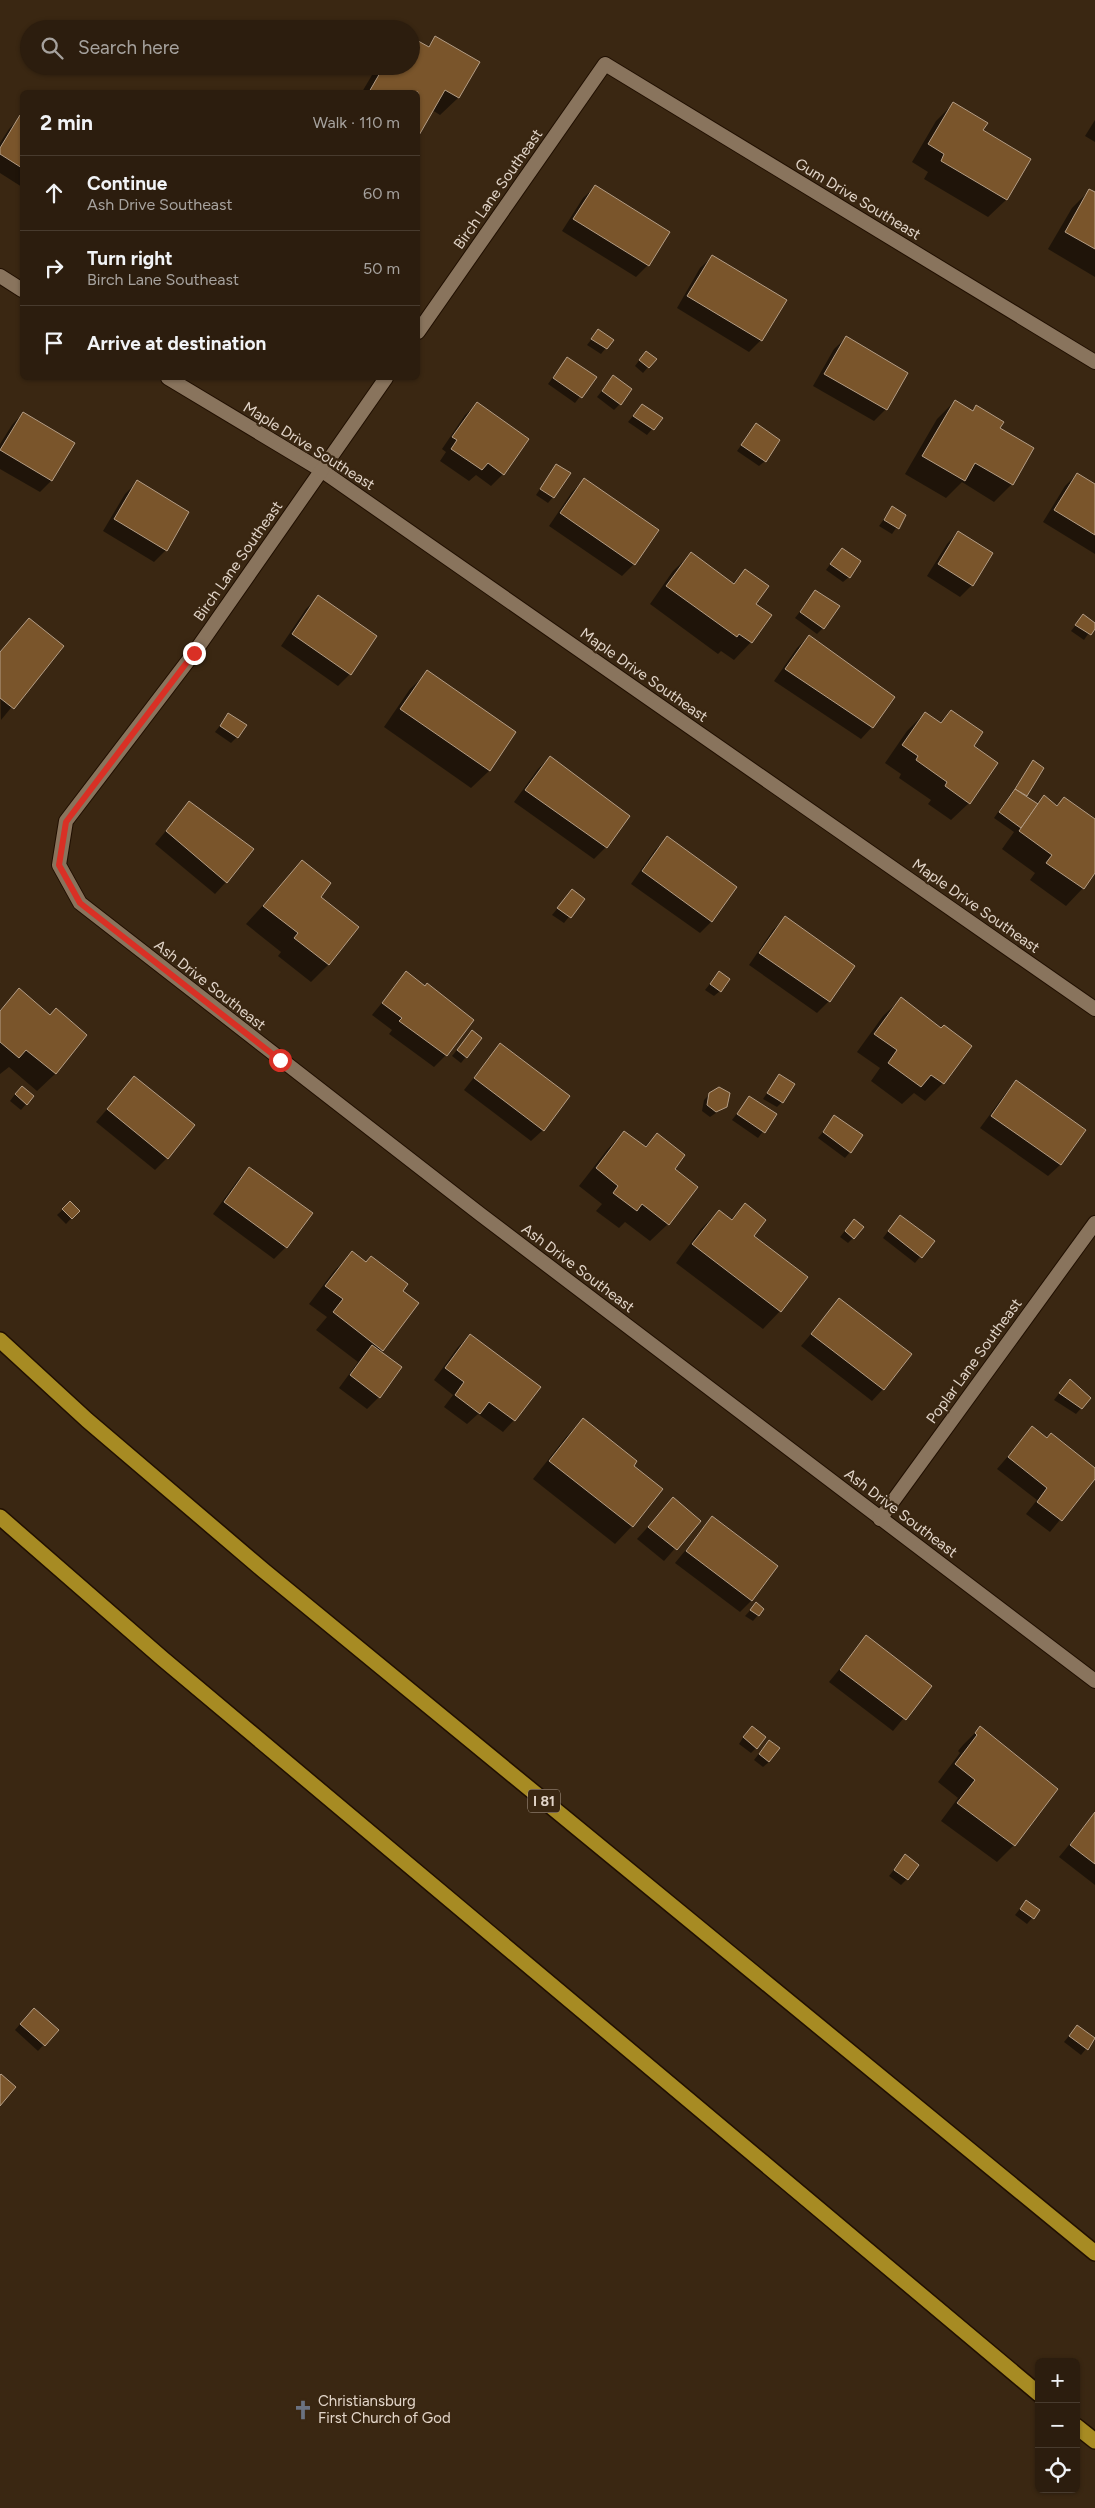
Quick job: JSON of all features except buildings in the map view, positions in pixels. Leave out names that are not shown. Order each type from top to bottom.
[{"type":"highway","name":"I 81","points":[[0,1340],[87,1420],[278,1582],[1095,2252]]},
{"type":"highway","points":[[0,1517],[163,1659],[1035,2391]]},
{"type":"highway","points":[[1080,2429],[1095,2441]]},
{"type":"street","name":"Birch Lane Southeast","points":[[420,329],[605,64]]},
{"type":"street","name":"Gum Drive Southeast","points":[[605,64],[1095,362]]},
{"type":"street","points":[[0,276],[20,289]]},
{"type":"street","name":"Maple Drive Southeast","points":[[171,380],[321,470],[1095,1009]]},
{"type":"street","name":"Birch Lane Southeast","points":[[59,865],[66,822],[194,653],[385,380]]},
{"type":"street","name":"Ash Drive Southeast","points":[[59,865],[80,903],[288,1066],[1095,1681]]},
{"type":"street","name":"Poplar Lane Southeast","points":[[880,1519],[1095,1223]]},
{"type":"place","name":"Christiansburg First Church of God","points":[[303,2410]]},
{"type":"route","points":[[194,653],[66,822],[59,865],[80,903],[280,1060]]}]
